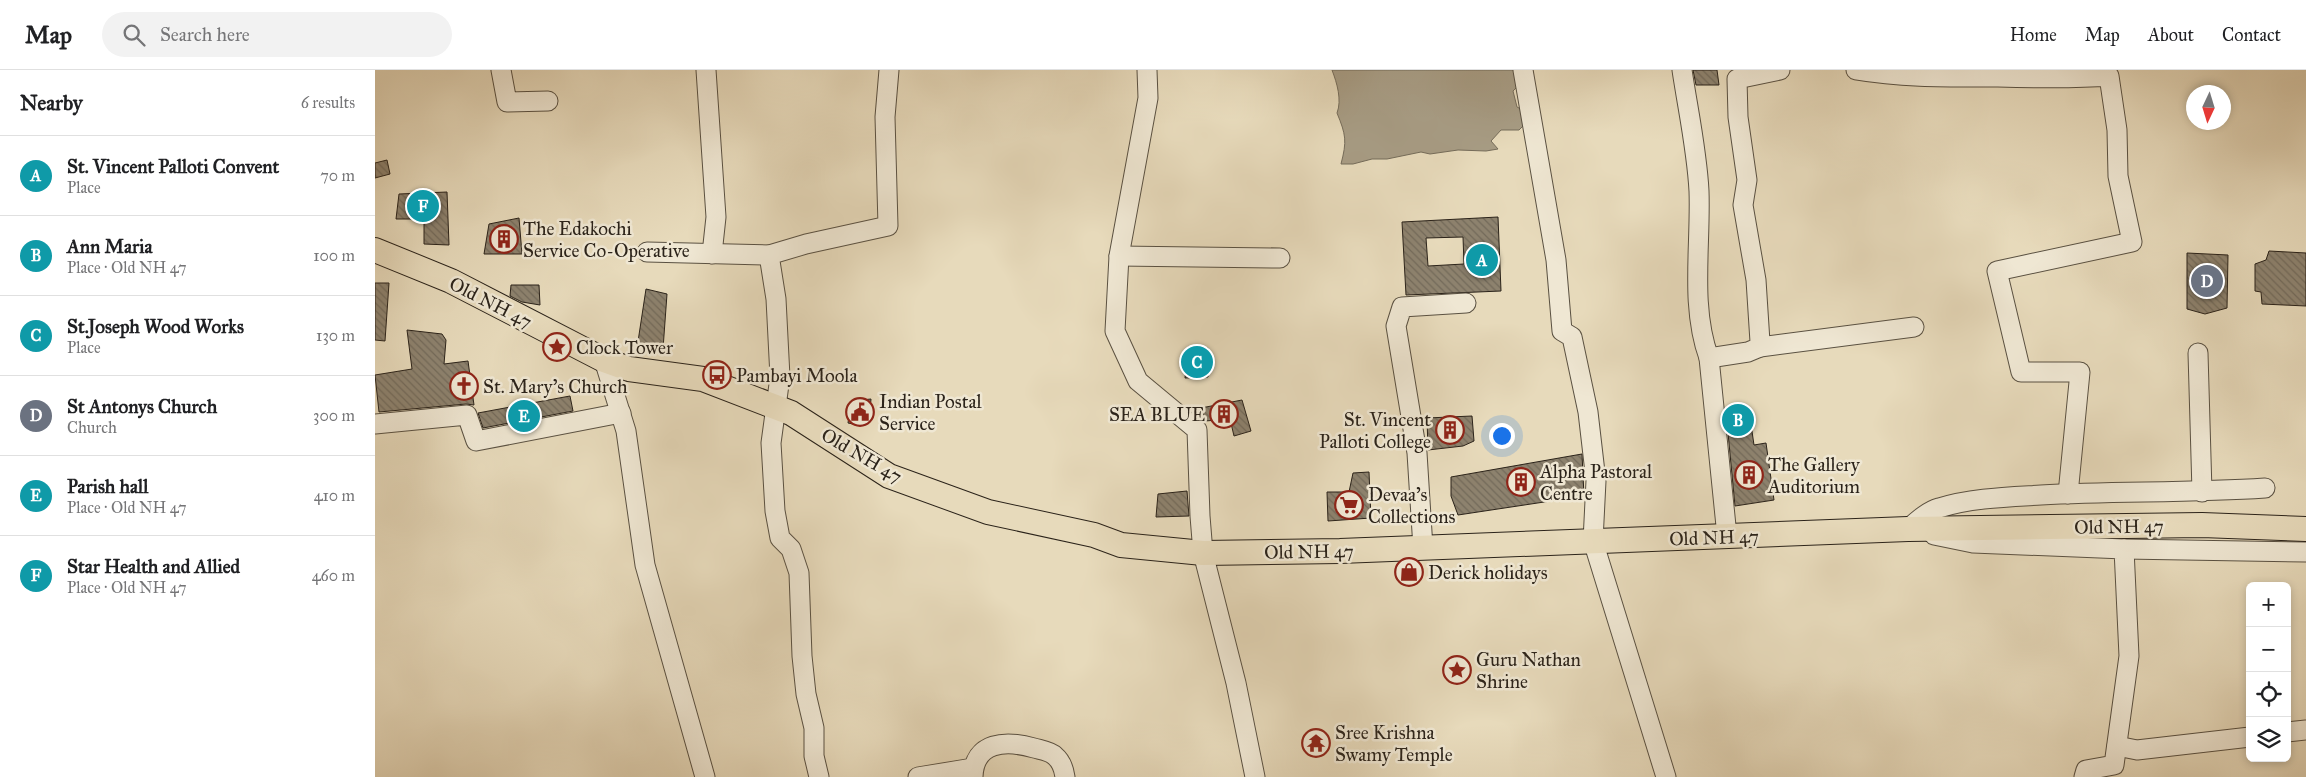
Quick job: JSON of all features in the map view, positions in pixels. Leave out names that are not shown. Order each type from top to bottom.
[{"type":"main road","name":"Old NH 47","points":[[375,250],[451,280],[604,360],[629,368],[703,380],[791,413],[889,476],[989,512],[1093,536],[1121,545],[1203,553],[1340,551],[1908,529],[2202,525],[2306,529]]},
{"type":"street","points":[[501,70],[507,102],[548,101]]},
{"type":"street","points":[[706,70],[716,217],[712,254]]},
{"type":"street","points":[[647,252],[769,255],[806,244],[888,226],[885,117],[889,70]]},
{"type":"street","points":[[1147,70],[1148,98],[1119,256],[1115,331],[1138,381],[1197,430],[1199,516],[1203,553],[1236,682],[1255,777]]},
{"type":"street","points":[[1523,70],[1556,260],[1562,331],[1572,337],[1588,412],[1596,481],[1593,541],[1666,777]]},
{"type":"street","points":[[1682,70],[1699,190],[1698,281],[1701,338],[1709,358],[1727,536]]},
{"type":"street","points":[[1760,347],[1756,280],[1743,205],[1747,180],[1738,117],[1737,79],[1780,70]]},
{"type":"street","points":[[1856,70],[1883,74],[1976,77],[2073,78],[2108,73],[2117,130],[2118,176],[2132,242],[1997,271],[2021,372],[2080,372],[2069,494]]},
{"type":"street","points":[[769,255],[779,342],[780,377],[771,443],[775,510],[780,538],[791,549],[799,572],[801,656],[806,694],[814,728],[814,756],[819,777]]},
{"type":"street","points":[[1119,256],[1281,258]]},
{"type":"street","points":[[1423,548],[1417,453],[1395,326],[1401,307],[1466,303]]},
{"type":"street","points":[[1709,358],[1748,352],[1760,347],[1915,326]]},
{"type":"street","points":[[2198,354],[2202,492]]},
{"type":"street","points":[[604,360],[626,431],[645,565],[705,777]]},
{"type":"street","points":[[375,424],[467,415],[475,441],[621,413]]},
{"type":"street","points":[[1908,529],[1938,508],[1982,500],[2069,494],[2202,492],[2265,488]]},
{"type":"street","points":[[1908,529],[1973,543],[2124,549],[2306,552]]},
{"type":"street","points":[[2084,777],[2086,770],[2115,765],[2129,656],[2124,549]]},
{"type":"street","points":[[2291,732],[2306,730]]},
{"type":"street","points":[[2117,746],[2137,750],[2246,737]]},
{"type":"street","points":[[918,777],[973,772],[979,756],[985,748],[997,744],[1019,744],[1046,751],[1055,756],[1063,768],[1065,777]]},
{"type":"shaded area","points":[[1332,70],[1521,70],[1520,84],[1513,91],[1517,107],[1527,112],[1526,123],[1519,130],[1501,130],[1491,141],[1498,149],[1486,151],[1458,150],[1430,154],[1421,152],[1387,159],[1372,159],[1353,164],[1341,164],[1345,138],[1337,113],[1339,97]]},
{"type":"building","points":[[1693,70],[1717,70],[1719,85],[1696,85]]},
{"type":"building","points":[[387,160],[390,174],[375,178],[375,163]]},
{"type":"building","points":[[447,192],[449,245],[424,244],[424,219],[396,219],[399,194]]},
{"type":"building","points":[[1498,217],[1501,291],[1406,295],[1402,222]],"holes":[[[1463,237],[1464,264],[1428,266],[1426,238]]]},
{"type":"building","name":"The Edakochi Service Co-Operative","points":[[519,218],[522,254],[484,254],[489,224]]},
{"type":"building","points":[[2269,251],[2306,253],[2306,306],[2262,304],[2261,292],[2255,291],[2255,264],[2266,260]]},
{"type":"building","points":[[2187,253],[2228,255],[2227,308],[2205,314],[2187,309]]},
{"type":"building","points":[[375,283],[389,283],[385,341],[375,340]]},
{"type":"building","points":[[511,285],[539,285],[540,305],[522,302],[510,296]]},
{"type":"building","points":[[646,289],[667,294],[663,349],[637,348]]},
{"type":"building","name":"St. Mary's Church","points":[[407,330],[442,334],[446,340],[444,364],[468,361],[474,405],[466,404],[379,412],[375,375],[412,369]]},
{"type":"building","points":[[1188,347],[1208,348],[1208,377],[1185,378]]},
{"type":"building","points":[[570,396],[573,411],[483,428],[478,413]]},
{"type":"building","name":"Indian Postal Service","points":[[871,399],[869,423],[858,425],[848,423],[851,401]]},
{"type":"building","name":"SEA BLUE","points":[[1242,400],[1251,431],[1234,436],[1230,419],[1205,421],[1201,408]]},
{"type":"building","name":"The Gallery Auditorium","points":[[1749,411],[1754,445],[1766,443],[1774,500],[1735,506],[1726,412]]},
{"type":"building","name":"St. Vincent Palloti College","points":[[1472,416],[1474,441],[1463,446],[1428,450],[1427,418]]},
{"type":"building","name":"Alpha Pastoral Centre","points":[[1582,454],[1584,496],[1458,515],[1451,496],[1451,477]]},
{"type":"building","name":"Devaa's Collections","points":[[1369,472],[1371,518],[1328,521],[1327,492],[1349,492],[1353,473]]},
{"type":"building","points":[[1187,491],[1189,516],[1156,517],[1158,494]]},
{"type":"place","name":"Star Health and Allied","points":[[423,206]]},
{"type":"place","name":"The Edakochi Service Co-Operative","points":[[504,239]]},
{"type":"place","name":"St. Vincent Palloti Convent","points":[[1482,260]]},
{"type":"place","name":"St Antonys Church","points":[[2207,281]]},
{"type":"place","name":"Clock Tower","points":[[557,347]]},
{"type":"place","name":"St.Joseph Wood Works","points":[[1197,362]]},
{"type":"place","name":"Pambayi Moola","points":[[717,375]]},
{"type":"place","name":"St. Mary's Church","points":[[464,386]]},
{"type":"place","name":"Indian Postal Service","points":[[860,412]]},
{"type":"place","name":"SEA BLUE","points":[[1224,414]]},
{"type":"place","name":"Parish hall","points":[[524,416]]},
{"type":"place","name":"Ann Maria","points":[[1738,420]]},
{"type":"place","name":"St. Vincent Palloti College","points":[[1450,430]]},
{"type":"place","name":"The Gallery Auditorium","points":[[1749,475]]},
{"type":"place","name":"Alpha Pastoral Centre","points":[[1521,482]]},
{"type":"place","name":"Devaa's Collections","points":[[1349,505]]},
{"type":"place","name":"Derick holidays","points":[[1409,572]]},
{"type":"place","name":"Guru Nathan Shrine","points":[[1457,670]]},
{"type":"place","name":"Sree Krishna Swamy Temple","points":[[1316,743]]}]
